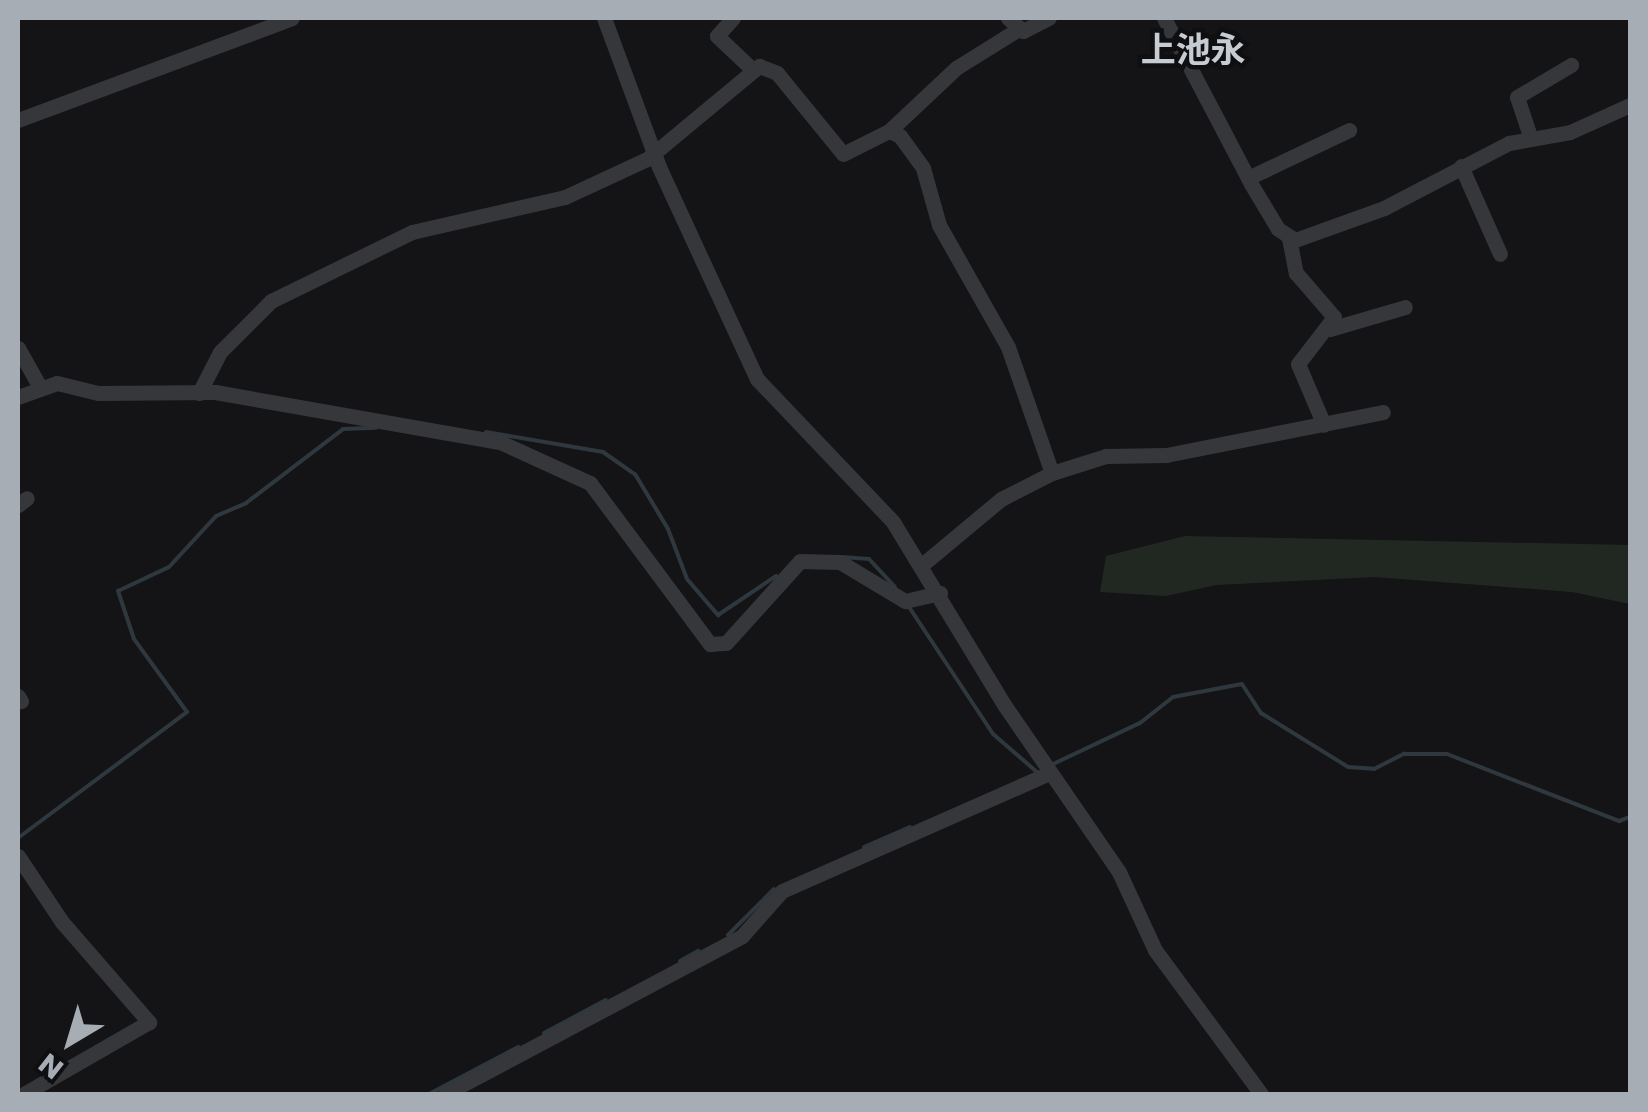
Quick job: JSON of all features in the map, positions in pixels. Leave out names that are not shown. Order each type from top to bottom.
[{"type":"street","points":[[18,120],[292,18]]},
{"type":"street","points":[[604,18],[654,156],[756,379],[893,522],[923,564],[1050,773],[1118,872],[1155,950],[1262,1094]]},
{"type":"street","points":[[733,18],[716,36],[753,70]]},
{"type":"street","points":[[199,393],[220,352],[271,301],[374,247],[412,232],[565,197],[654,156],[753,70],[765,66],[777,73],[838,153],[888,131],[956,68],[1012,24],[1034,29],[1049,18]]},
{"type":"street","points":[[1164,18],[1248,178],[1289,238],[1291,265],[1332,314],[1330,329]]},
{"type":"street","points":[[1531,138],[1518,96],[1571,65]]},
{"type":"street","points":[[1289,238],[1310,238],[1356,220],[1461,166],[1531,138],[1570,132],[1630,104]]},
{"type":"street","points":[[1248,178],[1349,130]]},
{"type":"street","points":[[888,131],[900,136],[922,168],[938,224],[1008,347],[1052,472]]},
{"type":"street","points":[[1461,166],[1500,254]]},
{"type":"street","points":[[1324,425],[1298,364],[1330,329],[1405,308]]},
{"type":"street","points":[[18,348],[40,387]]},
{"type":"street","points":[[18,397],[40,387],[199,393],[483,437],[582,476],[710,644],[726,643],[800,561],[840,562],[905,600],[940,593]]},
{"type":"street","points":[[923,564],[1001,499],[1052,472],[1106,456],[1166,455],[1383,412]]},
{"type":"street","points":[[446,1094],[742,936],[782,891],[831,875],[1050,773]]},
{"type":"street","points":[[18,856],[62,922],[149,1022],[24,1094]]},
{"type":"shaded area","points":[[1185,536],[1630,545],[1630,604],[1572,592],[1374,577],[1216,585],[1166,596],[1100,592],[1106,556]]},
{"type":"waterway","points":[[18,838],[187,712],[134,639],[118,591],[169,567],[216,516],[246,503],[343,429],[376,428]]},
{"type":"waterway","points":[[486,432],[603,452],[635,474],[668,529],[687,579],[718,615],[776,576]]},
{"type":"waterway","points":[[842,557],[869,559],[895,587]]},
{"type":"waterway","points":[[909,607],[993,734],[1037,772]]},
{"type":"waterway","points":[[1051,765],[1140,723],[1173,697],[1242,684],[1261,713],[1348,767],[1374,769],[1404,754],[1447,754],[1619,821],[1630,817]]},
{"type":"waterway","points":[[864,847],[910,827]]},
{"type":"waterway","points":[[728,935],[774,889]]},
{"type":"waterway","points":[[680,961],[698,951]]},
{"type":"waterway","points":[[544,1033],[606,1000]]},
{"type":"waterway","points":[[429,1094],[518,1047]]},
{"type":"district","name":"上池永","points":[[1193,50]]}]
